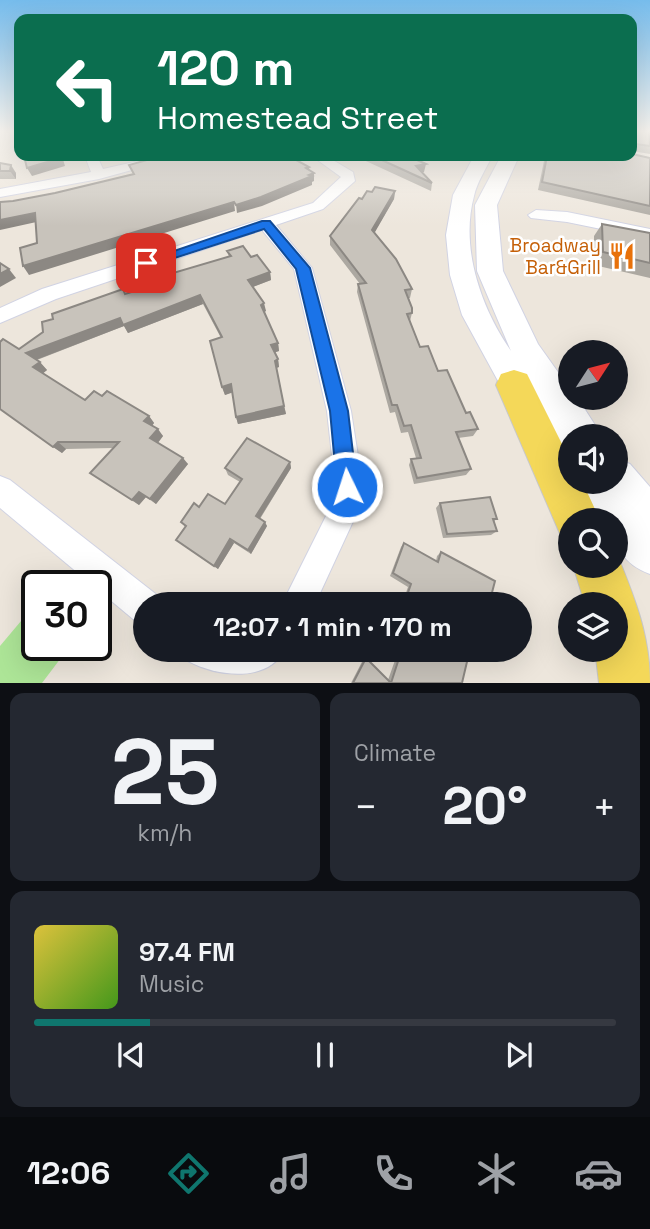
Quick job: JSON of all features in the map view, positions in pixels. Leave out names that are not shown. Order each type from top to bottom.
[{"type":"main road","points":[[480,162],[467,183],[458,212],[476,269],[576,424]]},
{"type":"main road","points":[[507,162],[486,205],[476,269],[466,291],[485,334],[514,385],[571,508]]},
{"type":"main road","points":[[514,385],[558,442]]},
{"type":"main road","points":[[628,492],[650,518]]},
{"type":"main road","points":[[601,494],[650,553]]},
{"type":"main road","points":[[624,662],[628,683]]},
{"type":"street","points":[[93,162],[99,175]]},
{"type":"street","points":[[0,192],[43,187],[153,162]]},
{"type":"street","points":[[0,316],[50,294],[318,206],[348,181],[348,175],[327,162]]},
{"type":"street","points":[[536,215],[568,217],[650,234]]},
{"type":"street","points":[[266,224],[303,268],[339,411],[345,456],[347,487],[342,515],[304,592]]},
{"type":"street","points":[[0,491],[133,597]]},
{"type":"green space","points":[[21,621],[21,661],[59,661],[42,683],[0,683],[0,646]]},
{"type":"building","points":[[25,162],[48,162],[27,168]]},
{"type":"building","points":[[140,162],[300,162],[314,173],[236,205],[234,202],[23,266],[20,248],[37,243],[35,213],[0,220],[0,202],[55,193],[134,174],[129,165]]},
{"type":"building","points":[[386,162],[426,164],[416,166],[432,183]]},
{"type":"building","points":[[546,162],[650,162],[650,206],[542,182]]},
{"type":"building","points":[[0,163],[11,165],[10,171],[0,171]]},
{"type":"building","points":[[375,187],[395,191],[372,230],[396,259],[412,289],[405,290],[412,308],[412,313],[407,314],[420,347],[428,346],[438,371],[447,370],[466,413],[470,412],[478,429],[456,432],[471,469],[417,478],[411,459],[421,458],[411,425],[404,426],[397,405],[392,405],[358,284],[366,283],[330,236],[359,198],[362,199],[367,191],[372,192]]},
{"type":"building","points":[[602,224],[650,233],[650,263],[603,252]]},
{"type":"building","points":[[243,246],[251,257],[257,255],[270,272],[248,280],[264,303],[261,305],[278,343],[271,345],[278,359],[275,361],[284,406],[236,417],[231,384],[222,387],[210,341],[222,337],[200,295],[123,325],[120,318],[26,353],[40,362],[33,367],[85,400],[94,391],[102,396],[107,391],[149,416],[144,421],[158,429],[150,438],[183,458],[150,499],[139,492],[132,500],[90,473],[119,442],[58,442],[53,447],[0,409],[0,342],[3,339],[19,349],[43,332],[42,322],[53,319],[52,314],[123,289],[125,294],[141,289],[158,282],[156,278],[231,256],[227,251]]},
{"type":"building","points":[[0,263],[9,269],[0,274]]},
{"type":"building","points":[[247,438],[290,462],[256,516],[265,522],[248,550],[230,539],[214,566],[176,540],[186,526],[181,522],[194,503],[199,507],[208,494],[225,504],[242,479],[225,468]]},
{"type":"building","points":[[490,497],[497,519],[493,519],[497,531],[447,534],[440,503]]},
{"type":"building","points":[[404,543],[438,562],[441,552],[495,581],[492,592],[408,592],[411,584],[393,573]]},
{"type":"building","points":[[364,662],[370,662],[391,683],[353,683]]},
{"type":"building","points":[[398,662],[467,662],[462,683],[391,683]]},
{"type":"place","name":"Broadway Bar&Grill","points":[[622,256]]},
{"type":"route","points":[[146,263],[266,224],[303,268],[339,411],[347,487]]}]
